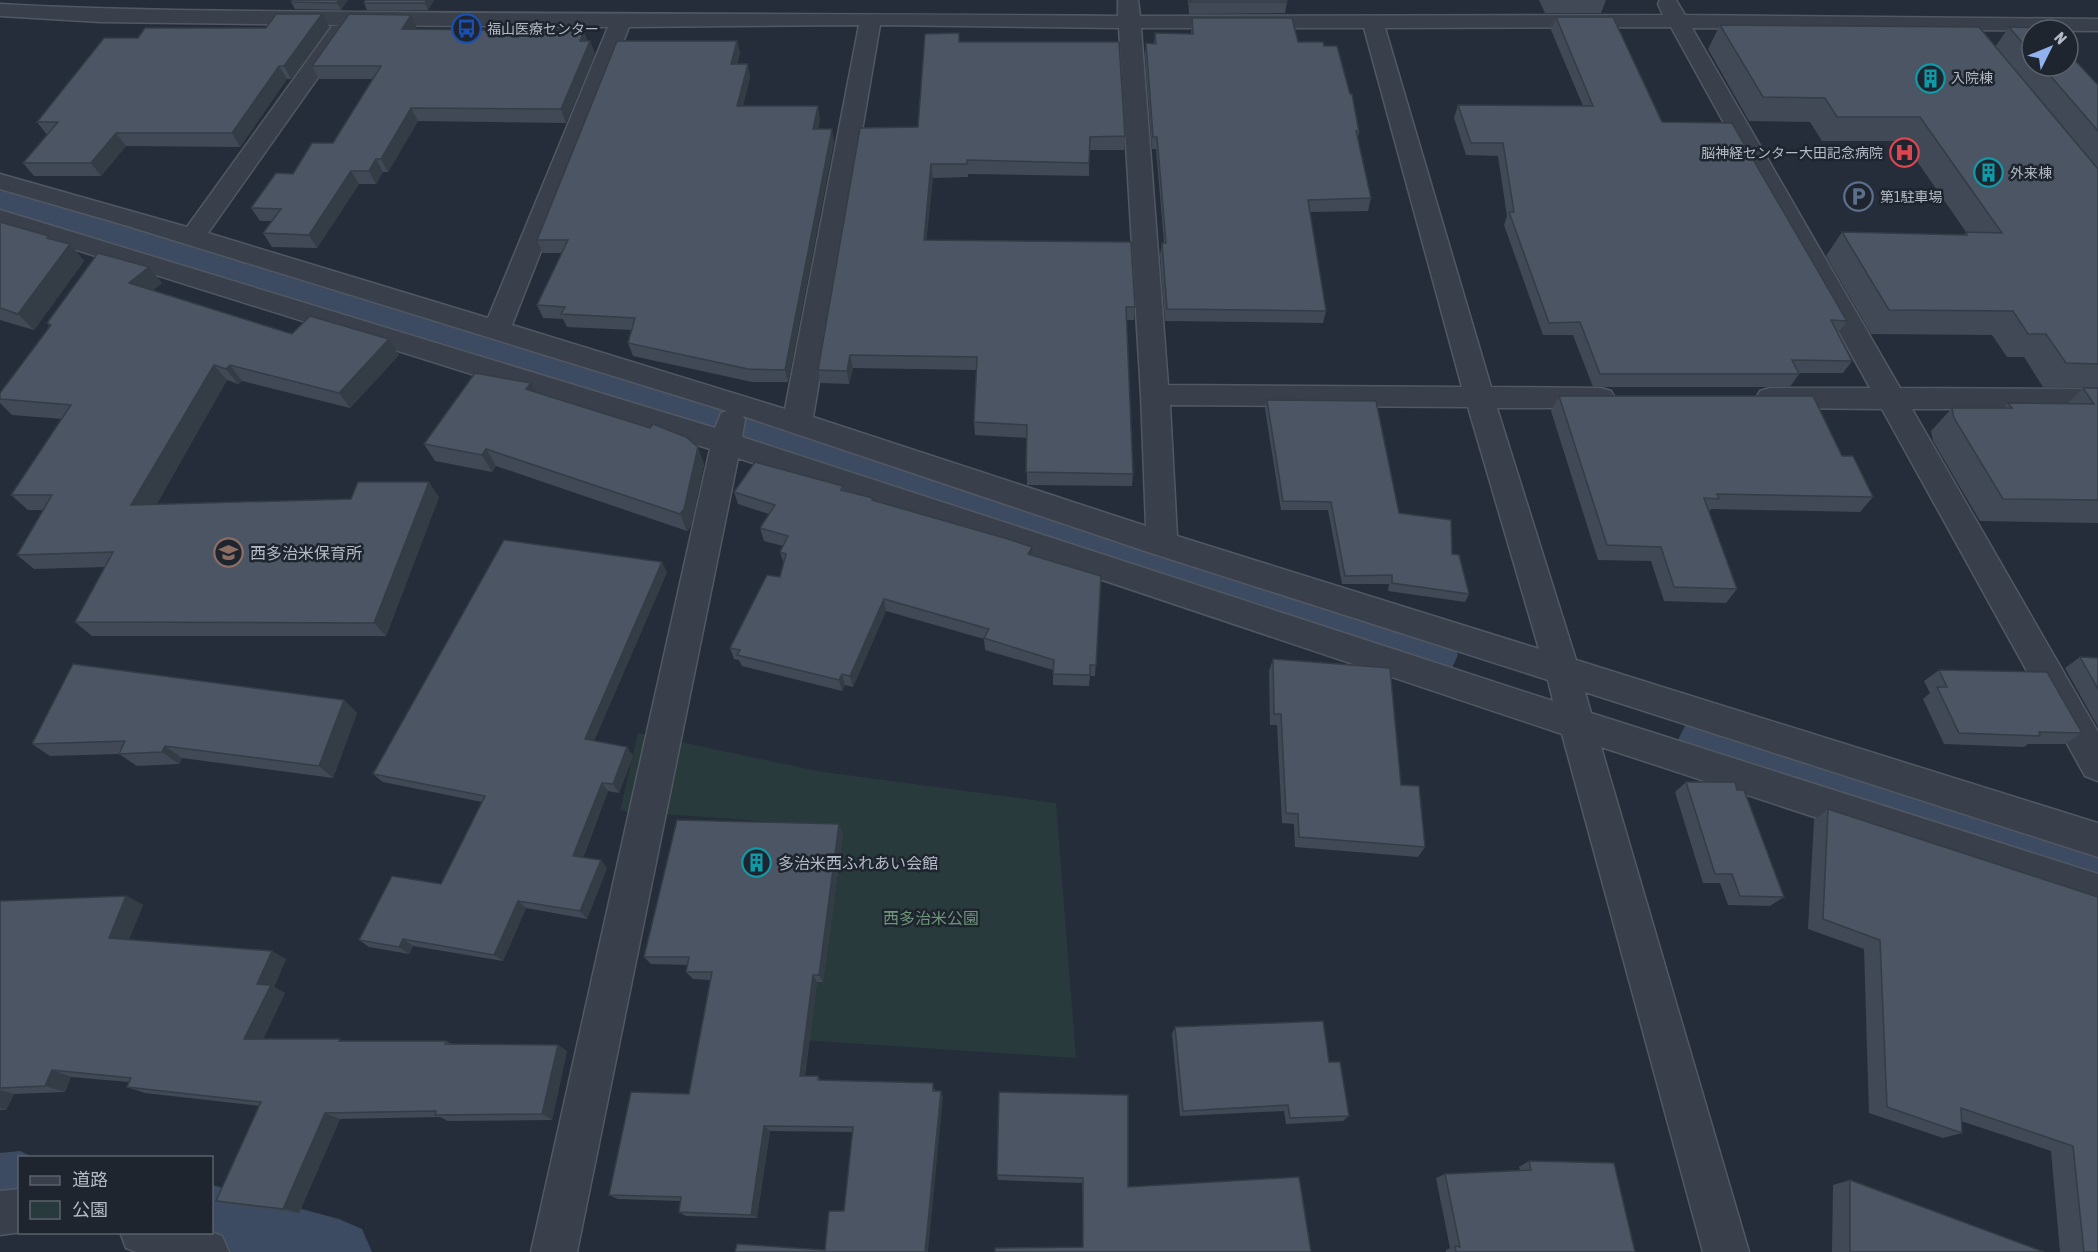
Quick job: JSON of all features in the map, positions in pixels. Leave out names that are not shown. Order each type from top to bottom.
[{"type":"street","points":[[1397,0],[1389,22],[1480,399],[1562,671],[1726,1252]]},
{"type":"street","points":[[1936,0],[1970,42]]},
{"type":"street","points":[[0,10],[100,16],[355,9],[621,21],[871,19],[1128,11],[1389,22],[1671,10],[1955,24],[2098,25]]},
{"type":"street","points":[[192,238],[355,9]]},
{"type":"street","points":[[1671,10],[1888,398],[2098,765]]},
{"type":"street","points":[[1128,11],[1155,395],[1162,544]]},
{"type":"street","points":[[797,424],[871,19]]},
{"type":"street","points":[[497,329],[621,21]]},
{"type":"street","points":[[0,180],[114,242],[192,238],[497,329],[730,423],[1169,590],[2098,892]]},
{"type":"street","points":[[0,218],[114,242],[730,423],[797,424],[1162,544],[2098,840]]},
{"type":"street","points":[[1155,395],[1480,399],[1632,398]]},
{"type":"street","points":[[1748,398],[2098,399]]},
{"type":"street","points":[[554,1252],[730,423]]},
{"type":"street","points":[[0,1213],[18,1211]]},
{"type":"street","points":[[145,1234],[206,1252]]},
{"type":"green space","name":"西多治米公園","points":[[638,733],[817,771],[1056,803],[1076,1058],[772,1038],[802,824],[620,811]]},
{"type":"building","points":[[292,0],[339,0],[337,3],[291,2]]},
{"type":"building","points":[[365,0],[427,0],[425,3],[364,3]]},
{"type":"building","points":[[1190,0],[1287,0],[1287,2],[1190,2]]},
{"type":"building","points":[[276,14],[322,14],[284,66],[279,66],[232,133],[116,133],[91,163],[23,163],[58,122],[37,122],[104,38],[138,38],[145,28],[266,28]]},
{"type":"building","points":[[349,14],[411,15],[402,29],[584,31],[580,41],[590,41],[561,109],[411,108],[381,159],[376,159],[369,171],[351,171],[309,235],[263,233],[281,209],[251,208],[276,173],[293,174],[312,143],[333,143],[381,66],[312,66]]},
{"type":"building","points":[[1556,17],[1613,17],[1662,122],[1732,123],[1847,321],[1831,320],[1852,361],[1792,360],[1799,374],[1600,374],[1580,322],[1549,323],[1509,212],[1514,212],[1503,143],[1471,143],[1458,105],[1593,106]]},
{"type":"building","points":[[1192,18],[1292,18],[1298,42],[1323,42],[1324,46],[1337,46],[1350,94],[1352,94],[1359,132],[1356,131],[1371,198],[1308,200],[1326,311],[1167,309],[1162,243],[1166,243],[1157,137],[1153,137],[1146,43],[1156,44],[1155,33],[1193,34]]},
{"type":"building","points":[[1720,25],[1979,27],[2098,169],[2098,364],[2066,363],[2046,334],[2028,334],[2013,311],[1889,310],[1842,232],[1967,235],[1966,232],[2002,233],[1920,117],[1837,117],[1825,98],[1763,97]]},
{"type":"building","points":[[2009,27],[2020,27],[2020,40]]},
{"type":"building","points":[[959,33],[959,42],[1119,42],[1125,136],[1090,137],[1089,163],[967,160],[967,164],[931,164],[924,240],[1131,242],[1135,307],[1126,307],[1133,474],[1026,472],[1027,425],[974,422],[977,357],[850,355],[847,371],[818,370],[860,128],[918,127],[925,34]]},
{"type":"building","points":[[617,41],[737,41],[731,64],[748,64],[737,106],[818,106],[813,129],[832,129],[785,370],[748,369],[628,343],[635,318],[561,314],[565,307],[537,305],[568,240],[537,240]]},
{"type":"building","points":[[2080,66],[2098,85],[2098,131],[2052,78],[2080,78]]},
{"type":"building","points":[[0,222],[70,244],[18,314],[0,308]]},
{"type":"building","points":[[98,253],[149,267],[129,283],[292,334],[310,316],[389,339],[339,393],[230,365],[226,369],[214,365],[131,505],[351,499],[358,482],[429,482],[374,623],[75,622],[113,552],[17,555],[52,495],[11,495],[71,405],[0,399],[0,393],[51,325],[47,323]]},
{"type":"building","points":[[475,373],[531,383],[526,389],[650,428],[653,424],[686,437],[698,447],[684,509],[680,514],[486,449],[482,455],[424,444]]},
{"type":"building","points":[[2083,388],[2098,388],[2098,500],[2003,499],[1954,418],[1952,408],[2012,408],[2008,403],[2094,404]]},
{"type":"building","points":[[1559,396],[1813,396],[1842,456],[1853,456],[1873,497],[1717,494],[1719,499],[1704,498],[1737,589],[1674,587],[1661,547],[1607,545]]},
{"type":"building","points":[[1267,400],[1376,401],[1399,513],[1451,520],[1452,554],[1459,555],[1469,594],[1392,583],[1392,575],[1345,576],[1331,502],[1283,501]]},
{"type":"building","points":[[755,462],[843,486],[841,490],[1008,539],[1032,547],[1028,554],[1101,576],[1096,665],[1090,665],[1090,675],[1053,674],[1054,660],[984,638],[989,629],[884,599],[850,676],[842,674],[839,680],[737,655],[740,650],[730,648],[767,575],[780,577],[786,554],[780,552],[788,536],[760,528],[775,505],[734,492]]},
{"type":"building","points":[[504,540],[662,562],[585,739],[627,747],[613,784],[602,783],[573,856],[601,860],[580,911],[518,901],[494,955],[403,939],[399,947],[359,940],[392,876],[441,884],[485,796],[373,774]]},
{"type":"building","points":[[2080,657],[2098,658],[2098,689]]},
{"type":"building","points":[[1273,659],[1390,668],[1401,785],[1419,786],[1425,847],[1299,837],[1298,814],[1286,813],[1281,714],[1274,714]]},
{"type":"building","points":[[73,664],[344,700],[319,766],[165,746],[162,752],[119,754],[125,741],[32,744]]},
{"type":"building","points":[[1939,670],[2047,672],[2082,733],[2039,732],[2040,736],[1959,733],[1937,687],[1947,687]]},
{"type":"building","points":[[1686,782],[1735,782],[1737,790],[1744,790],[1784,897],[1740,896],[1732,874],[1715,874]]},
{"type":"building","points":[[1828,809],[2098,897],[2098,1252],[2084,1252],[2073,1146],[1961,1108],[1962,1133],[1887,1107],[1880,940],[1823,919]]},
{"type":"building","points":[[677,820],[839,824],[819,975],[813,975],[800,1076],[818,1076],[818,1080],[933,1083],[933,1091],[941,1091],[925,1252],[735,1252],[737,1244],[825,1250],[829,1211],[844,1211],[853,1127],[764,1126],[751,1215],[679,1212],[681,1197],[609,1195],[631,1092],[689,1094],[712,972],[686,972],[689,957],[644,957]]},
{"type":"building","points":[[126,896],[109,938],[272,951],[257,984],[271,985],[244,1039],[446,1041],[445,1044],[558,1045],[542,1114],[435,1115],[436,1111],[325,1113],[283,1209],[216,1201],[261,1102],[127,1087],[131,1078],[52,1070],[45,1086],[0,1088],[0,901]]},
{"type":"building","points":[[1323,1021],[1329,1062],[1340,1062],[1349,1116],[1290,1118],[1288,1105],[1183,1111],[1175,1027]]},
{"type":"building","points":[[999,1092],[1128,1095],[1128,1187],[1299,1177],[1311,1252],[995,1252],[995,1248],[1083,1247],[1083,1178],[997,1175]]},
{"type":"building","points":[[1529,1161],[1614,1163],[1635,1252],[1456,1252],[1455,1246],[1460,1247],[1445,1174],[1531,1170]]},
{"type":"building","points":[[1850,1180],[2044,1252],[1850,1252]]},
{"type":"waterway","points":[[0,199],[699,414],[1434,655]]},
{"type":"waterway","points":[[1704,740],[2098,864]]},
{"type":"waterway","points":[[0,1185],[18,1183]]},
{"type":"waterway","points":[[213,1217],[339,1252]]},
{"type":"place","name":"福山医療センター","points":[[466,29]]},
{"type":"place","name":"入院棟","points":[[1930,78]]},
{"type":"place","name":"脳神経センター大田記念病院","points":[[1904,153]]},
{"type":"place","name":"外来棟","points":[[1989,173]]},
{"type":"place","name":"第1駐車場","points":[[1859,197]]},
{"type":"place","name":"西多治米保育所","points":[[229,553]]},
{"type":"place","name":"多治米西ふれあい会館","points":[[757,863]]}]
